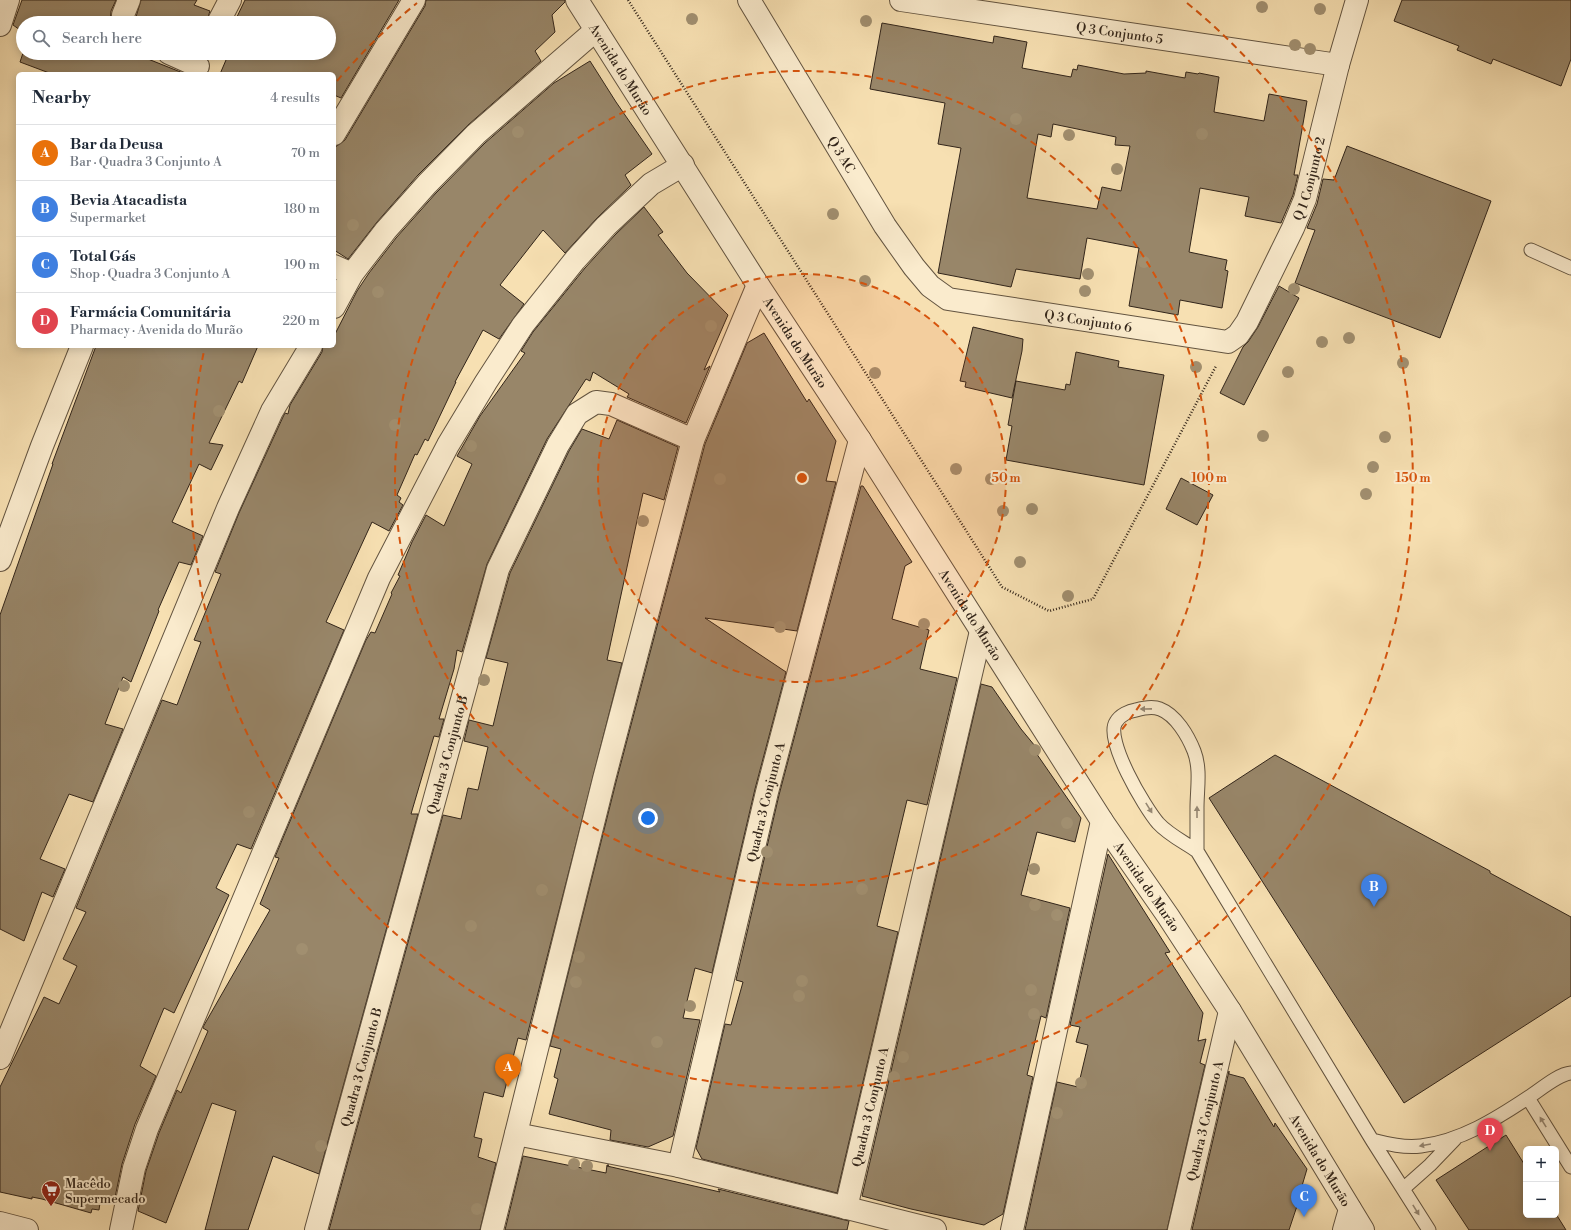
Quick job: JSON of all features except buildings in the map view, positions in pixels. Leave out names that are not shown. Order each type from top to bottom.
[{"type":"street","points":[[0,25],[8,0]]},
{"type":"street","points":[[123,16],[129,0]]},
{"type":"street","points":[[222,16],[230,0]]},
{"type":"street","points":[[336,131],[414,0]]},
{"type":"street","name":"Avenida do Murão","points":[[577,0],[758,285],[860,440],[1102,821],[1168,916],[1230,1011],[1363,1230]]},
{"type":"street","name":"Q 3 AC","points":[[749,0],[885,226],[914,267],[930,286],[948,299]]},
{"type":"street","name":"Q 3 Conjunto 5","points":[[901,0],[1338,65]]},
{"type":"street","name":"Q 1 Conjunto 2","points":[[1228,342],[1238,335],[1247,322],[1294,228],[1302,206],[1338,65],[1357,0]]},
{"type":"street","points":[[336,299],[343,270],[386,230],[427,184],[476,134],[596,30]]},
{"type":"street","points":[[187,60],[198,64]]},
{"type":"street","points":[[121,1230],[134,1168],[147,1129],[379,578],[448,445],[523,325],[575,260],[606,226],[651,184],[683,166]]},
{"type":"street","points":[[492,1230],[604,779],[693,440],[758,285]]},
{"type":"street","name":"Q 3 Conjunto 6","points":[[948,299],[1228,342]]},
{"type":"street","points":[[0,560],[42,446],[81,348]]},
{"type":"street","points":[[0,1058],[228,508],[272,411],[310,348]]},
{"type":"street","name":"Quadra 3 Conjunto B","points":[[316,1230],[487,606],[498,569],[514,535],[558,445],[577,414],[596,402],[612,404],[693,440]]},
{"type":"street","name":"Quadra 3 Conjunto A","points":[[679,1166],[767,792],[860,440]]},
{"type":"street","name":"Quadra 3 Conjunto A","points":[[846,1208],[981,631]]},
{"type":"street","points":[[1012,1230],[1102,821]]},
{"type":"street","name":"Quadra 3 Conjunto A","points":[[1179,1230],[1230,1011]]},
{"type":"street","points":[[516,1134],[679,1166],[935,1230]]},
{"type":"street","points":[[1344,1230],[1350,1209]]},
{"type":"street","points":[[0,1223],[27,1230]]},
{"type":"lane","points":[[1531,250],[1571,268]]},
{"type":"lane","points":[[1197,851],[1199,779],[1194,752],[1183,729],[1173,718],[1160,709],[1144,708],[1127,712],[1116,722],[1113,733],[1119,755],[1131,779],[1157,822],[1170,834],[1197,851],[1428,1230]]},
{"type":"lane","points":[[1372,1140],[1394,1145],[1420,1146],[1455,1139],[1496,1119],[1554,1081],[1571,1072]]},
{"type":"lane","points":[[1528,1098],[1571,1167]]},
{"type":"lane","points":[[1403,1189],[1455,1139]]},
{"type":"path","points":[[628,0],[1002,587],[1049,611],[1093,599],[1228,342]]},
{"type":"place","name":"Bevia Atacadista","points":[[1374,907]]},
{"type":"place","name":"Bar da Deusa","points":[[508,1087]]},
{"type":"place","name":"Farmácia Comunitária","points":[[1490,1151]]},
{"type":"place","name":"Macêdo Supermecado","points":[[51,1207]]},
{"type":"place","name":"Total Gás","points":[[1304,1217]]}]
